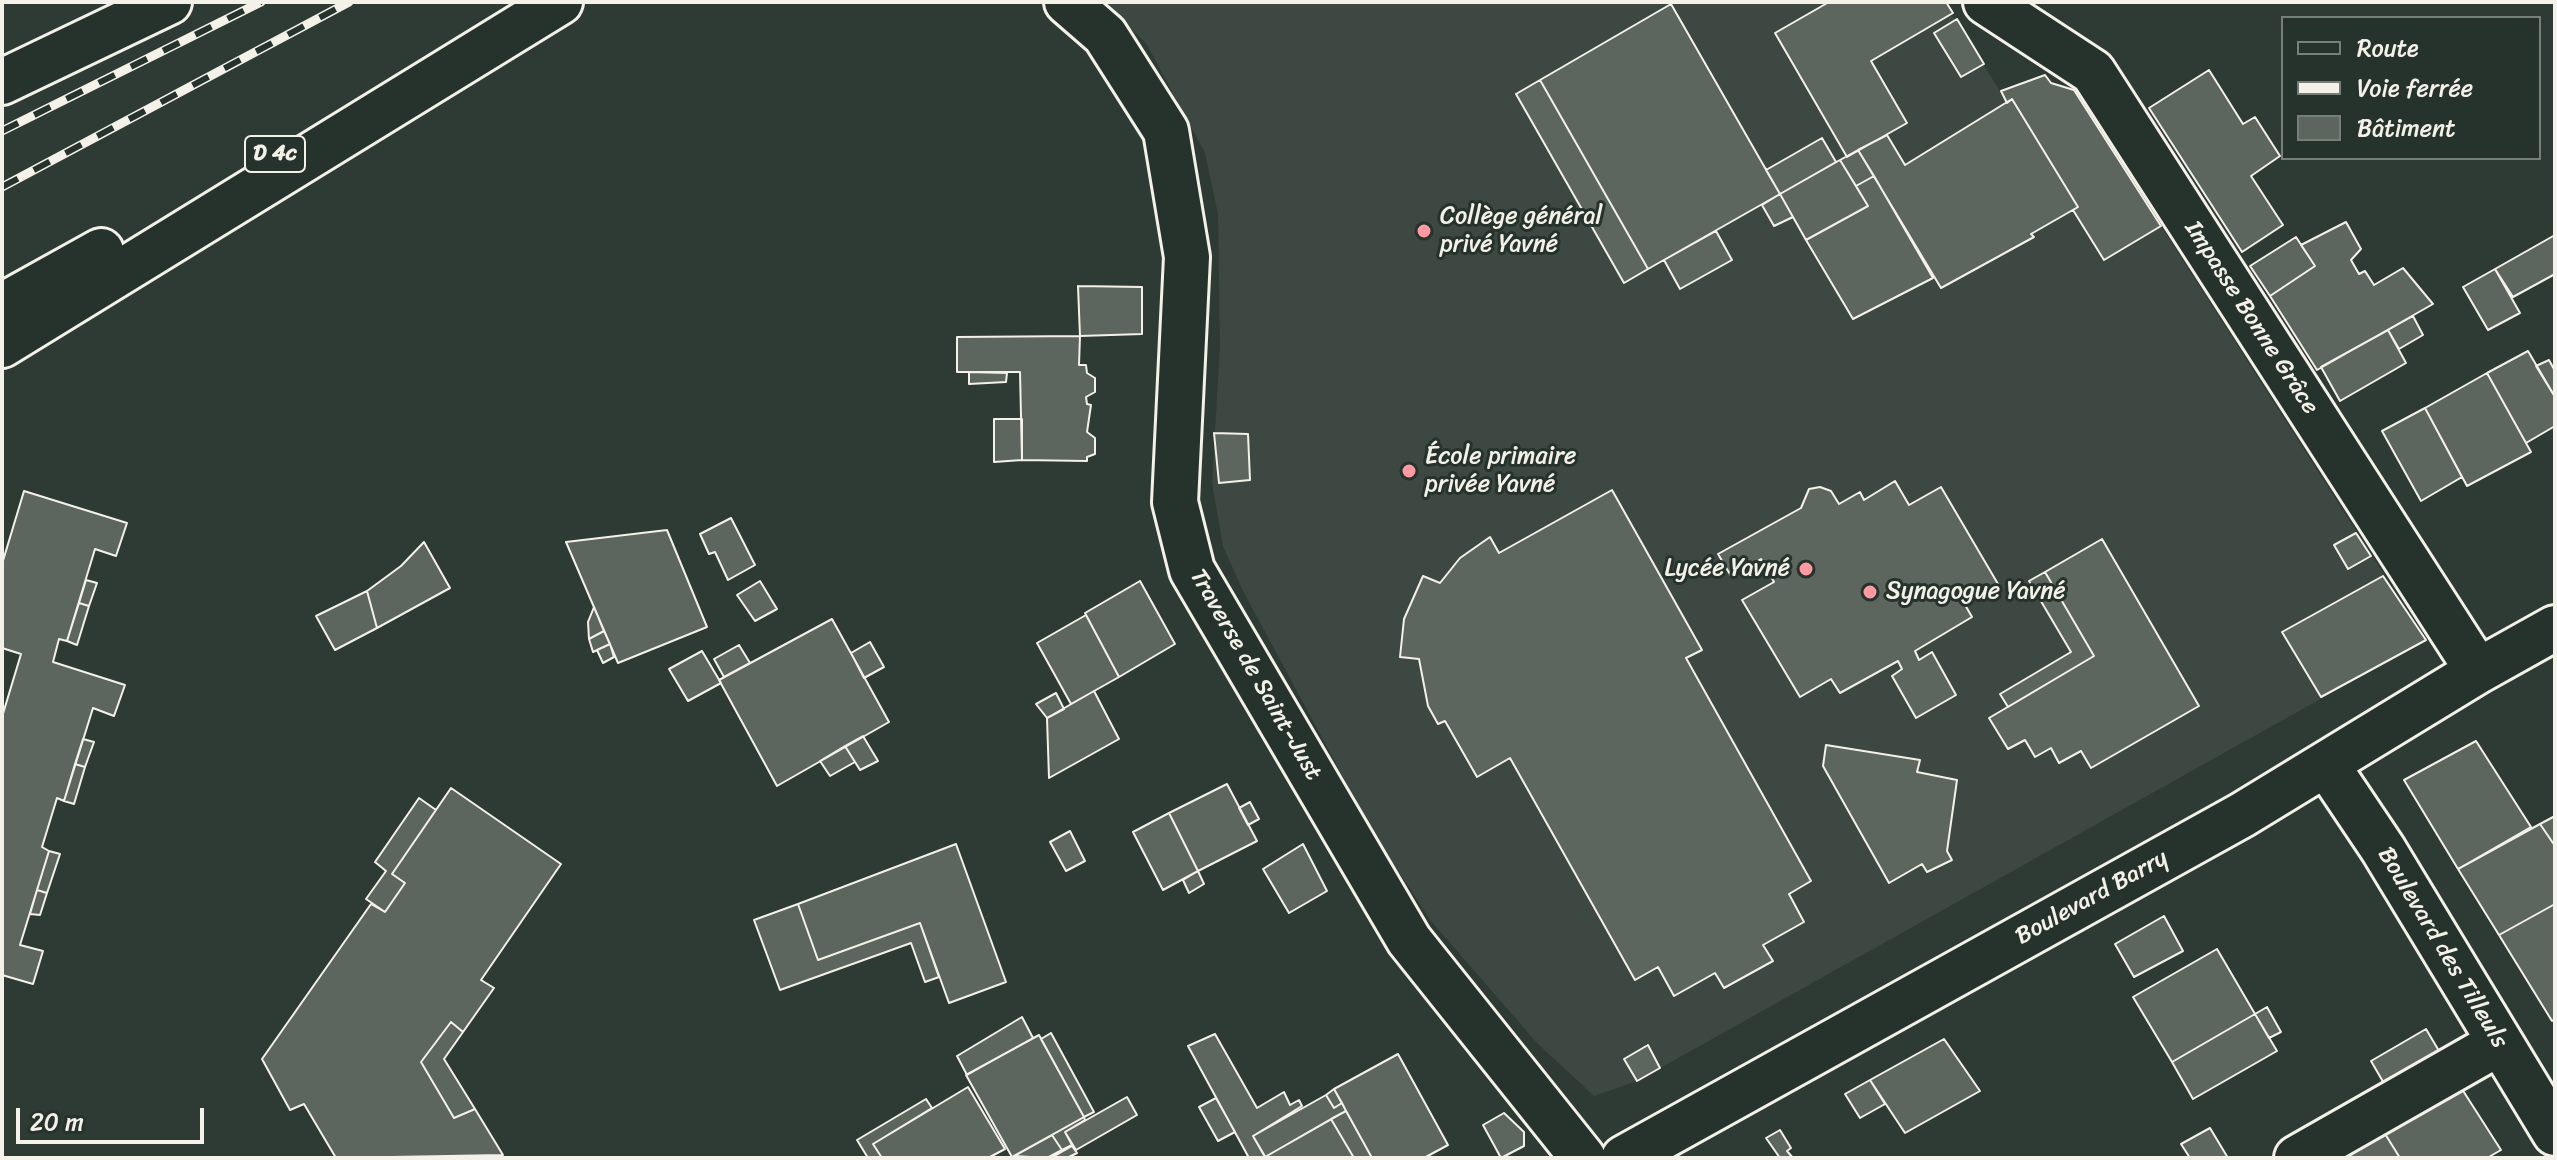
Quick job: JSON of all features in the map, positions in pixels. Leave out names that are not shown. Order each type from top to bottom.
[{"type":"main road","points":[[2,82],[169,2]]},
{"type":"main road","name":"D 4c","points":[[2,306],[548,2]]},
{"type":"main road","points":[[2,345],[560,2]]},
{"type":"main road","name":"Traverse de Saint-Just","points":[[1067,2],[1105,35],[1166,131],[1187,257],[1175,502],[1192,570],[1409,940],[1583,1158]]},
{"type":"main road","name":"Impasse Bonne Grâce","points":[[1986,2],[2093,72],[2478,671]]},
{"type":"main road","name":"Boulevard Barry","points":[[1624,1158],[2242,815],[2478,671],[2555,628]]},
{"type":"main road","name":"Boulevard des Tilleuls","points":[[2326,764],[2383,849],[2555,1133]]},
{"type":"main road","points":[[2297,1158],[2499,1043]]},
{"type":"shaded area","name":"Lycée Yavné","points":[[1102,2],[1944,2],[2000,91],[2045,75],[2051,82],[2074,90],[2426,640],[1637,1081],[1594,1096],[1537,1043],[1431,921],[1374,834],[1243,591],[1223,546],[1212,483],[1220,346],[1218,214],[1205,153],[1146,43]]},
{"type":"building","points":[[1829,2],[1946,2],[1953,13],[1871,61],[1907,123],[1847,157],[1775,33]]},
{"type":"building","points":[[1671,4],[1780,194],[1648,269],[1540,80]]},
{"type":"building","points":[[1957,19],[1984,64],[1961,77],[1934,33]]},
{"type":"building","points":[[2209,70],[2243,124],[2255,117],[2280,156],[2251,176],[2283,225],[2242,252],[2149,108]]},
{"type":"building","points":[[2045,75],[2051,83],[2074,90],[2161,226],[2104,260],[2073,210],[2078,207],[2012,99],[2007,103],[2001,91]]},
{"type":"building","points":[[1540,80],[1648,269],[1624,283],[1516,94]]},
{"type":"building","points":[[2012,99],[2078,207],[2031,234],[2034,237],[1941,288],[1858,150],[1887,135],[1905,165]]},
{"type":"building","points":[[1822,138],[1836,162],[1780,194],[1766,170]]},
{"type":"building","points":[[1858,150],[1874,176],[1856,186],[1840,160]]},
{"type":"building","points":[[1840,160],[1868,206],[1806,240],[1780,194]]},
{"type":"building","points":[[1874,176],[1933,278],[1853,319],[1806,240],[1868,206],[1856,186]]},
{"type":"building","points":[[1780,194],[1793,217],[1774,226],[1762,205]]},
{"type":"building","points":[[2346,222],[2361,249],[2351,260],[2359,274],[2365,271],[2374,285],[2403,268],[2433,304],[2317,370],[2270,296],[2315,266],[2301,245]]},
{"type":"building","points":[[1716,231],[1732,260],[1680,289],[1664,260]]},
{"type":"building","points":[[2555,235],[2555,274],[2513,297],[2495,269]]},
{"type":"building","points":[[2296,237],[2315,266],[2270,296],[2250,266]]},
{"type":"building","points":[[2495,269],[2520,313],[2488,330],[2463,287]]},
{"type":"building","points":[[1078,286],[1142,287],[1142,334],[1080,336]]},
{"type":"building","points":[[2413,316],[2423,335],[2399,349],[2388,330]]},
{"type":"building","points":[[2388,330],[2406,363],[2340,401],[2321,367]]},
{"type":"building","points":[[1080,336],[1079,365],[1086,365],[1087,373],[1095,378],[1095,392],[1086,397],[1087,404],[1091,405],[1087,432],[1095,438],[1095,454],[1087,457],[1087,461],[1022,460],[1020,372],[957,372],[957,337]]},
{"type":"building","points":[[2528,351],[2555,397],[2555,426],[2526,443],[2487,373]]},
{"type":"building","points":[[2549,360],[2555,371],[2555,397],[2536,366]]},
{"type":"building","points":[[969,372],[1007,373],[1006,382],[969,384]]},
{"type":"building","points":[[2487,373],[2531,452],[2467,486],[2425,408]]},
{"type":"building","points":[[2425,408],[2462,477],[2421,501],[2382,431]]},
{"type":"building","points":[[994,419],[1022,419],[1022,460],[994,462]]},
{"type":"building","points":[[1214,433],[1248,434],[1250,480],[1219,483]]},
{"type":"building","name":"Synagogue Yavné","points":[[1895,481],[1909,505],[1941,487],[1998,584],[1964,603],[1972,617],[1915,651],[1919,660],[1932,652],[1956,695],[1916,718],[1892,676],[1902,669],[1898,661],[1840,693],[1831,679],[1800,697],[1742,600],[1774,582],[1761,559],[1731,576],[1718,554],[1801,508],[1809,489],[1820,487],[1831,491],[1839,504],[1860,492],[1864,500]]},
{"type":"building","points":[[1612,490],[1702,650],[1686,658],[1811,881],[1789,894],[1804,922],[1763,945],[1773,961],[1724,988],[1715,973],[1674,996],[1658,967],[1635,980],[1510,758],[1477,777],[1445,721],[1438,724],[1428,706],[1419,659],[1400,657],[1404,619],[1423,576],[1440,583],[1460,558],[1490,537],[1499,553]]},
{"type":"building","points":[[24,491],[127,523],[116,556],[95,549],[67,641],[59,639],[53,662],[125,685],[114,716],[93,708],[64,801],[57,798],[42,847],[49,851],[20,945],[43,951],[33,984],[2,975],[2,717],[21,654],[2,648],[2,564]]},
{"type":"building","points":[[731,518],[755,565],[728,580],[715,552],[709,554],[700,534]]},
{"type":"building","points":[[667,530],[707,627],[618,663],[566,542]]},
{"type":"building","points":[[2356,533],[2371,556],[2348,569],[2334,545]]},
{"type":"building","points":[[2102,539],[2199,706],[2091,768],[2081,751],[2059,763],[2051,748],[2035,757],[2025,740],[2008,749],[1989,718],[2094,656],[2045,572]]},
{"type":"building","points":[[424,542],[450,588],[377,628],[367,591],[401,566]]},
{"type":"building","points":[[2045,572],[2094,656],[2008,707],[2000,694],[2071,652],[2029,581]]},
{"type":"building","points":[[2383,576],[2426,640],[2321,697],[2282,632]]},
{"type":"building","points":[[86,580],[97,583],[89,606],[79,603]]},
{"type":"building","points":[[760,581],[777,609],[755,621],[737,595]]},
{"type":"building","points":[[1140,581],[1175,644],[1119,677],[1085,613]]},
{"type":"building","points":[[367,591],[377,628],[335,650],[316,616]]},
{"type":"building","points":[[79,603],[89,606],[77,645],[67,641]]},
{"type":"building","points":[[594,607],[604,631],[589,639],[588,622]]},
{"type":"building","points":[[1086,615],[1119,677],[1071,704],[1037,643]]},
{"type":"building","points":[[832,619],[889,722],[777,786],[719,680]]},
{"type":"building","points":[[604,631],[610,644],[593,652],[589,639]]},
{"type":"building","points":[[870,642],[884,667],[864,678],[851,653]]},
{"type":"building","points":[[610,644],[614,657],[603,663],[597,650]]},
{"type":"building","points":[[739,645],[750,663],[724,677],[714,659]]},
{"type":"building","points":[[702,651],[721,683],[688,701],[669,669]]},
{"type":"building","points":[[1094,691],[1119,739],[1049,778],[1047,718]]},
{"type":"building","points":[[1056,693],[1064,709],[1047,718],[1036,704]]},
{"type":"building","points":[[863,736],[878,761],[860,770],[845,746]]},
{"type":"building","points":[[83,739],[94,742],[85,767],[75,764]]},
{"type":"building","points":[[2476,741],[2531,827],[2458,869],[2404,780]]},
{"type":"building","points":[[1826,745],[1920,760],[1917,772],[1957,780],[1947,851],[1952,860],[1927,872],[1922,864],[1889,883],[1823,766]]},
{"type":"building","points":[[845,746],[855,762],[830,776],[820,761]]},
{"type":"building","points":[[75,764],[85,767],[74,804],[64,801]]},
{"type":"building","points":[[1227,784],[1257,841],[1198,871],[1169,813]]},
{"type":"building","points":[[451,788],[561,864],[481,980],[494,988],[463,1032],[451,1022],[421,1062],[454,1118],[475,1109],[503,1155],[336,1158],[304,1104],[290,1110],[262,1059],[371,904],[385,912],[405,883],[392,874]]},
{"type":"building","points":[[419,798],[436,810],[392,874],[405,883],[385,912],[366,899],[386,871],[375,862]]},
{"type":"building","points":[[1250,802],[1259,819],[1248,825],[1239,808]]},
{"type":"building","points":[[1169,813],[1198,871],[1163,890],[1133,832]]},
{"type":"building","points":[[2555,816],[2555,846],[2540,824]]},
{"type":"building","points":[[2540,824],[2555,846],[2555,904],[2499,935],[2458,869]]},
{"type":"building","points":[[1070,831],[1085,861],[1066,871],[1050,842]]},
{"type":"building","points":[[956,844],[1006,982],[949,1003],[920,923],[818,960],[798,904]]},
{"type":"building","points":[[1303,844],[1327,891],[1289,913],[1263,869]]},
{"type":"building","points":[[49,851],[60,854],[47,893],[37,890]]},
{"type":"building","points":[[1198,871],[1204,884],[1189,893],[1183,880]]},
{"type":"building","points":[[37,890],[47,893],[40,915],[30,914]]},
{"type":"building","points":[[798,904],[818,960],[920,923],[939,977],[925,982],[911,943],[780,990],[754,920]]},
{"type":"building","points":[[2555,904],[2555,1019],[2552,1021],[2499,935]]},
{"type":"building","points":[[2164,916],[2183,951],[2134,977],[2115,944]]},
{"type":"building","points":[[2217,949],[2255,1014],[2172,1062],[2133,997]]},
{"type":"building","points":[[2267,1007],[2281,1032],[2269,1038],[2255,1014]]},
{"type":"building","points":[[2255,1014],[2277,1051],[2193,1099],[2172,1062]]},
{"type":"building","points":[[1022,1017],[1033,1038],[967,1075],[957,1056]]},
{"type":"building","points":[[451,1022],[463,1032],[444,1059],[475,1109],[454,1118],[421,1062]]},
{"type":"building","points":[[2426,1029],[2445,1061],[2389,1092],[2371,1061]]},
{"type":"building","points":[[1051,1033],[1094,1112],[1084,1117],[1041,1039]]},
{"type":"building","points":[[1215,1034],[1257,1108],[1284,1092],[1290,1105],[1299,1100],[1302,1106],[1253,1136],[1266,1158],[1249,1158],[1188,1046]]},
{"type":"building","points":[[1039,1035],[1084,1117],[1012,1157],[966,1075]]},
{"type":"building","points":[[1944,1039],[1980,1091],[1905,1133],[1870,1080]]},
{"type":"building","points":[[1648,1045],[1660,1068],[1637,1081],[1624,1059]]},
{"type":"building","points":[[1398,1054],[1448,1145],[1424,1158],[1372,1158],[1334,1089]]},
{"type":"building","points":[[1870,1080],[1885,1104],[1860,1118],[1845,1094]]},
{"type":"building","points":[[2460,1086],[2501,1150],[2487,1158],[2400,1158],[2382,1129]]},
{"type":"building","points":[[968,1087],[1005,1149],[988,1158],[882,1158],[873,1144]]},
{"type":"building","points":[[1334,1089],[1342,1103],[1334,1108],[1326,1095]]},
{"type":"building","points":[[1326,1095],[1334,1108],[1342,1103],[1346,1111],[1265,1157],[1253,1136]]},
{"type":"building","points":[[1127,1097],[1137,1115],[1076,1150],[1065,1132]]},
{"type":"building","points":[[1216,1098],[1235,1132],[1218,1141],[1199,1107]]},
{"type":"building","points":[[926,1099],[932,1108],[873,1144],[882,1158],[868,1158],[857,1140]]},
{"type":"building","points":[[1346,1111],[1372,1158],[1354,1158],[1331,1119]]},
{"type":"building","points":[[1504,1113],[1524,1132],[1524,1146],[1501,1158],[1483,1125]]},
{"type":"building","points":[[1084,1117],[1085,1120],[1065,1132],[1072,1145],[1062,1150],[1052,1135]]},
{"type":"building","points":[[1331,1119],[1354,1158],[1265,1157]]},
{"type":"building","points":[[2210,1128],[2228,1158],[2190,1158],[2181,1144]]},
{"type":"building","points":[[2382,1129],[2400,1158],[2331,1158]]},
{"type":"building","points":[[1780,1130],[1791,1148],[1787,1151],[1793,1158],[1780,1158],[1766,1138]]},
{"type":"building","points":[[1052,1135],[1062,1150],[1047,1158],[1014,1156]]},
{"type":"building","points":[[1072,1146],[1077,1153],[1067,1158],[1051,1158]]},
{"type":"railway","points":[[2,131],[261,2]]},
{"type":"railway","points":[[2,187],[349,2]]},
{"type":"place","name":"Collège général privé Yavné","points":[[1424,231]]},
{"type":"place","name":"École primaire privée Yavné","points":[[1409,471]]},
{"type":"place","name":"Lycée Yavné","points":[[1806,569]]},
{"type":"place","name":"Synagogue Yavné","points":[[1870,592]]}]
